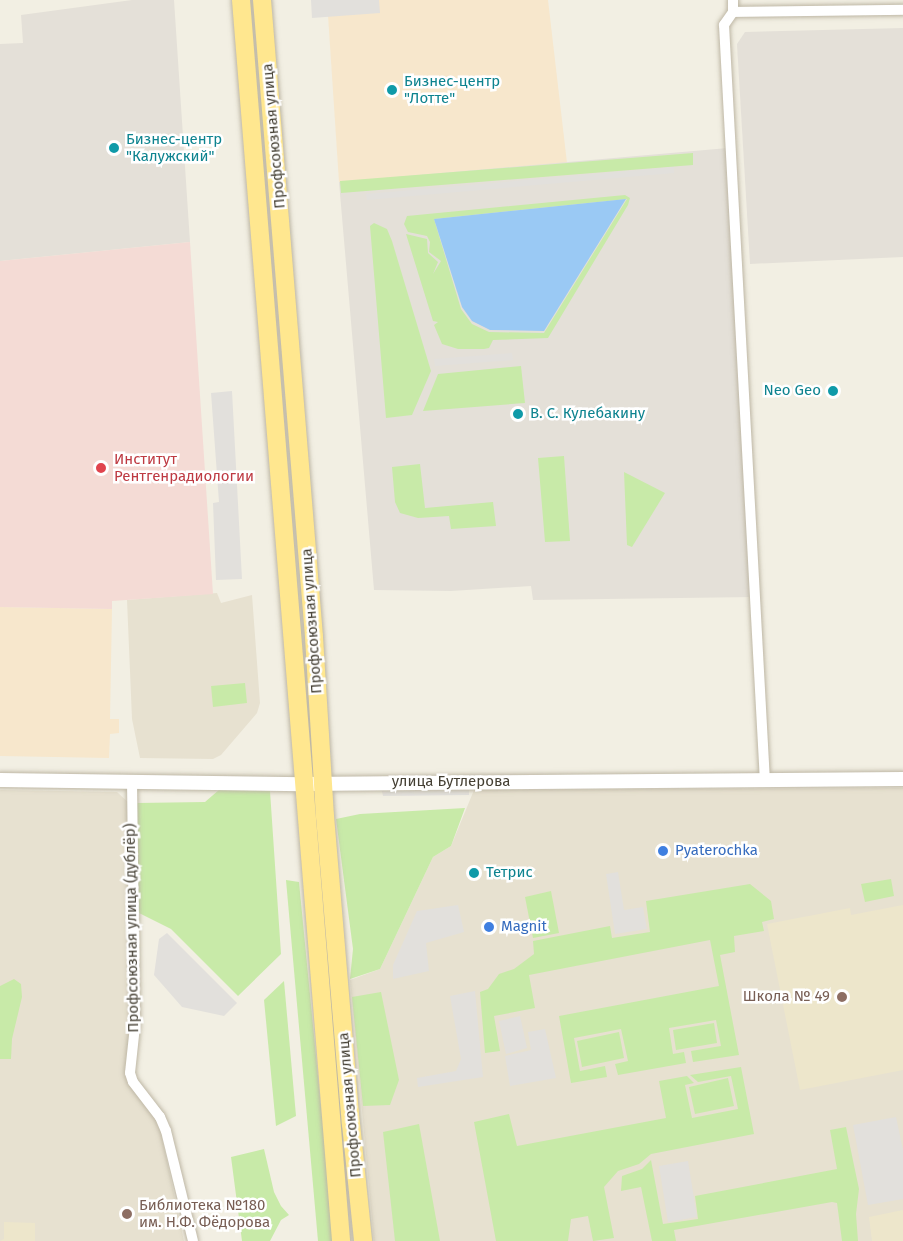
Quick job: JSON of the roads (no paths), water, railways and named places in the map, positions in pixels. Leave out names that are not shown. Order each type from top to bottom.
[{"type":"main road","name":"Профсоюзная улица","points":[[241,0],[341,1241]]},
{"type":"main road","name":"Профсоюзная улица","points":[[262,0],[314,638],[323,784],[363,1241]]},
{"type":"street","points":[[733,0],[734,12],[724,25],[765,781]]},
{"type":"street","points":[[734,12],[903,10]]},
{"type":"street","name":"улица Бутлерова","points":[[0,780],[323,784],[903,779]]},
{"type":"street","name":"Профсоюзная улица (дублёр)","points":[[132,780],[135,1026],[130,1073],[133,1082],[160,1117],[166,1131],[193,1241]]},
{"type":"water","points":[[626,199],[544,331],[490,330],[472,321],[462,307],[434,219]]},
{"type":"place","name":"Бизнес-центр \"Лотте\"","points":[[392,90]]},
{"type":"place","name":"Бизнес-центр \"Калужский\"","points":[[114,148]]},
{"type":"place","name":"Neo Geo","points":[[833,391]]},
{"type":"place","name":"В. С. Кулебакину","points":[[518,414]]},
{"type":"place","name":"Институт Рентгенрадиологии","points":[[101,468]]},
{"type":"place","name":"Pyaterochka","points":[[663,851]]},
{"type":"place","name":"Тетрис","points":[[474,873]]},
{"type":"place","name":"Magnit","points":[[489,927]]},
{"type":"place","name":"Школа № 49","points":[[842,997]]},
{"type":"place","name":"Библиотека №180 им. Н.Ф. Фёдорова","points":[[127,1214]]}]
